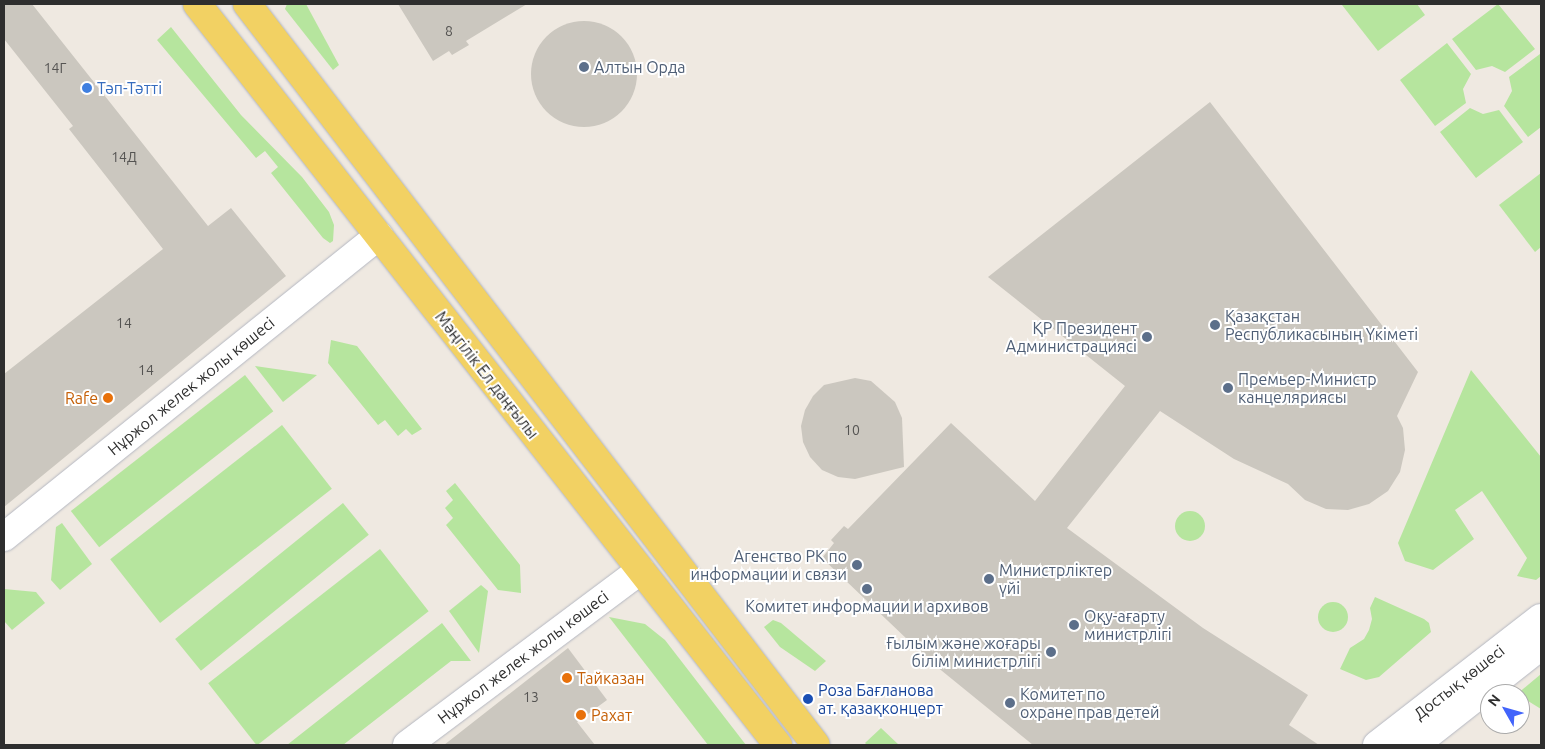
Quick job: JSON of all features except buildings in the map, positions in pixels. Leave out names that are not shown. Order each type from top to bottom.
[{"type":"main road","name":"Мәңгілік Ел даңғылы","points":[[197,4],[778,745]]},
{"type":"main road","points":[[247,4],[816,745]]},
{"type":"street","name":"Нұржол желек жолы көшесі","points":[[4,537],[378,236]]},
{"type":"street","name":"Нұржол желек жолы көшесі","points":[[407,745],[641,570]]},
{"type":"street","name":"Достық көшесі","points":[[1376,745],[1541,618]]},
{"type":"street","name":"Достық көшесі","points":[[1415,745],[1541,646]]},
{"type":"green space","points":[[287,4],[306,4],[339,65],[333,70],[285,9]]},
{"type":"green space","points":[[1417,4],[1425,15],[1378,51],[1342,5]]},
{"type":"green space","points":[[1498,4],[1535,49],[1505,72],[1492,66],[1476,70],[1452,39]]},
{"type":"green space","points":[[171,27],[241,115],[302,177],[329,212],[334,225],[333,241],[330,243],[323,238],[271,173],[278,167],[265,151],[256,158],[157,40]]},
{"type":"green space","points":[[1447,43],[1471,74],[1463,89],[1466,103],[1435,126],[1400,80]]},
{"type":"green space","points":[[1540,54],[1541,127],[1528,137],[1504,106],[1512,91],[1509,77]]},
{"type":"green space","points":[[1470,108],[1483,114],[1499,110],[1523,142],[1476,178],[1440,132]]},
{"type":"green space","points":[[1541,173],[1541,247],[1535,252],[1499,205]]},
{"type":"green space","points":[[331,340],[357,346],[422,429],[412,435],[406,429],[398,436],[385,420],[378,425],[328,363]]},
{"type":"green space","points":[[255,366],[317,375],[283,402]]},
{"type":"green space","points":[[1471,370],[1541,457],[1541,576],[1536,580],[1517,576],[1527,558],[1482,491],[1455,510],[1474,539],[1433,570],[1405,561],[1398,543]]},
{"type":"green space","points":[[245,375],[273,411],[99,547],[71,511]]},
{"type":"green space","points":[[282,425],[332,489],[160,623],[110,559]]},
{"type":"green space","points":[[455,483],[520,565],[521,593],[498,590],[446,525],[453,518],[445,508],[453,500],[446,491]]},
{"type":"green space","points":[[343,503],[369,535],[201,671],[175,639]]},
{"type":"green space","points":[[1190,511],[1201,515],[1205,526],[1201,537],[1190,541],[1179,537],[1175,526],[1179,515]]},
{"type":"green space","points":[[62,523],[92,564],[60,590],[51,580],[56,527]]},
{"type":"green space","points":[[380,549],[429,611],[257,745],[208,683]]},
{"type":"green space","points":[[481,585],[488,591],[479,653],[449,611]]},
{"type":"green space","points":[[4,589],[36,592],[45,603],[12,630],[4,621]]},
{"type":"green space","points":[[1375,597],[1424,619],[1429,623],[1431,632],[1379,677],[1366,680],[1340,669],[1350,648],[1364,639],[1369,630],[1372,619],[1370,608]]},
{"type":"green space","points":[[1333,602],[1344,606],[1348,617],[1344,628],[1333,632],[1322,628],[1318,617],[1322,606]]},
{"type":"green space","points":[[609,617],[645,624],[665,640],[746,745],[708,745]]},
{"type":"green space","points":[[773,620],[781,623],[826,661],[815,671],[780,647],[764,627]]},
{"type":"green space","points":[[442,623],[471,661],[451,661],[343,745],[287,745]]},
{"type":"green space","points":[[1541,674],[1541,709],[1530,702],[1529,684]]},
{"type":"green space","points":[[881,728],[899,745],[867,745],[865,743]]},
{"type":"place","name":"Алтын Орда","points":[[584,67]]},
{"type":"place","name":"Тәп-Тәтті","points":[[87,88]]},
{"type":"place","name":"Қазақстан Республикасының Үкіметі","points":[[1215,325]]},
{"type":"place","name":"ҚР Президент Администрациясі","points":[[1147,337]]},
{"type":"place","name":"Премьер-Министр канцеляриясы","points":[[1228,388]]},
{"type":"place","name":"Rafe","points":[[108,398]]},
{"type":"place","name":"Агенство РК по информации и связи","points":[[857,565]]},
{"type":"place","name":"Министрліктер үйі","points":[[989,579]]},
{"type":"place","name":"Комитет информации и архивов","points":[[867,589]]},
{"type":"place","name":"Оқу-ағарту министрлігі","points":[[1074,625]]},
{"type":"place","name":"Ғылым және жоғары білім министрлігі","points":[[1051,652]]},
{"type":"place","name":"Тайказан","points":[[567,678]]},
{"type":"place","name":"Роза Бағланова ат. қазақконцерт","points":[[808,699]]},
{"type":"place","name":"Комитет по охране прав детей","points":[[1010,703]]},
{"type":"place","name":"Рахат","points":[[581,715]]}]
